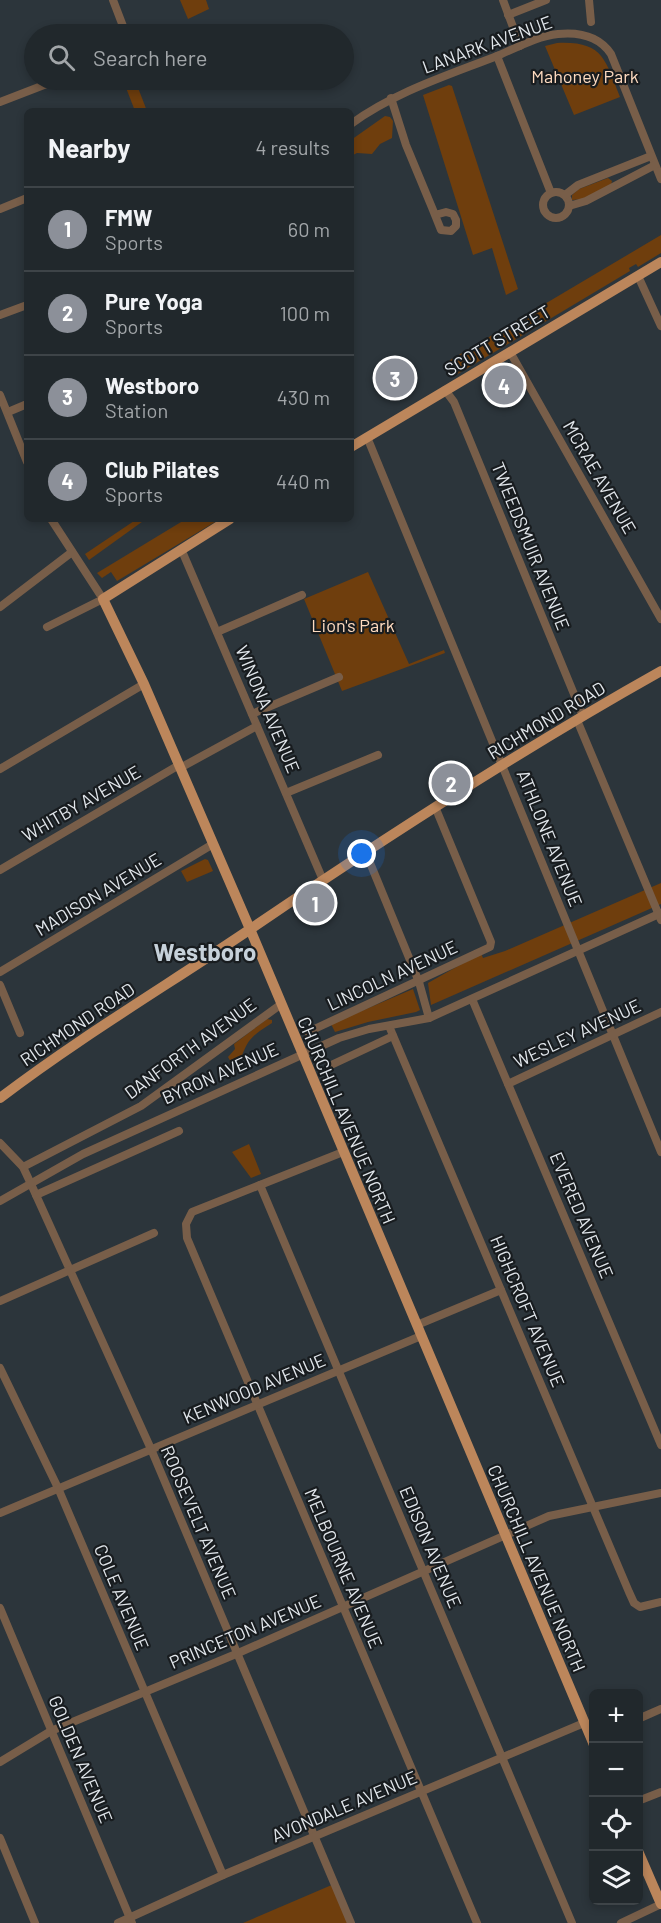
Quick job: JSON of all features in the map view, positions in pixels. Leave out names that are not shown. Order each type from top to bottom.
[{"type":"main road","name":"SCOTT STREET","points":[[354,445],[661,262]]},
{"type":"main road","points":[[104,599],[226,522]]},
{"type":"main road","name":"CHURCHILL AVENUE NORTH","points":[[104,599],[144,684],[250,929],[280,1005],[589,1733]]},
{"type":"main road","name":"RICHMOND ROAD","points":[[0,1098],[62,1053],[323,880],[503,765],[661,672]]},
{"type":"main road","points":[[643,1861],[661,1904]]},
{"type":"street","points":[[113,0],[122,24]]},
{"type":"street","points":[[503,0],[520,46]]},
{"type":"street","points":[[508,15],[546,0]]},
{"type":"street","points":[[589,0],[591,22]]},
{"type":"street","name":"LANARK AVENUE","points":[[354,122],[391,98],[520,46],[549,36],[567,34],[589,36],[603,45],[614,60],[661,179]]},
{"type":"street","points":[[497,56],[551,193]]},
{"type":"street","points":[[0,102],[31,90]]},
{"type":"street","points":[[391,98],[406,145],[435,215]]},
{"type":"street","points":[[551,193],[565,195],[578,185],[651,156]]},
{"type":"street","points":[[551,193],[543,205],[549,217],[562,217],[569,206],[586,201],[655,165]]},
{"type":"street","points":[[565,195],[569,206]]},
{"type":"street","points":[[0,209],[24,199]]},
{"type":"street","points":[[638,276],[661,326]]},
{"type":"street","points":[[0,315],[24,306]]},
{"type":"street","name":"MCRAE AVENUE","points":[[510,352],[661,619]]},
{"type":"street","name":"TWEEDSMUIR AVENUE","points":[[445,390],[453,402],[660,916]]},
{"type":"street","points":[[0,395],[24,454]]},
{"type":"street","points":[[8,412],[24,405]]},
{"type":"street","name":"ATHLONE AVENUE","points":[[367,437],[661,1152]]},
{"type":"street","name":"CHURCHILL AVENUE NORTH","points":[[53,522],[104,599]]},
{"type":"street","name":"WINONA AVENUE","points":[[182,551],[323,880]]},
{"type":"street","points":[[0,607],[72,552]]},
{"type":"street","points":[[217,632],[302,595]]},
{"type":"street","points":[[47,627],[104,599]]},
{"type":"street","points":[[252,714],[339,677]]},
{"type":"street","points":[[0,769],[144,684]]},
{"type":"street","name":"WHITBY AVENUE","points":[[0,870],[179,767],[257,726]]},
{"type":"street","points":[[286,793],[378,755]]},
{"type":"street","name":"LINCOLN AVENUE","points":[[308,1032],[490,947],[491,942],[436,808]]},
{"type":"street","name":"MADISON AVENUE","points":[[0,972],[213,844]]},
{"type":"street","points":[[366,853],[419,982],[429,1018]]},
{"type":"street","name":"BYRON AVENUE","points":[[0,1201],[83,1154],[302,1055],[358,1031],[429,1018],[578,950],[660,916]]},
{"type":"street","points":[[0,986],[20,1033]]},
{"type":"street","name":"EVERED AVENUE","points":[[472,999],[661,1445]]},
{"type":"street","name":"DANFORTH AVENUE","points":[[23,1167],[141,1106],[256,1020],[280,1005]]},
{"type":"street","name":"WESLEY AVENUE","points":[[508,1084],[612,1033],[661,1012]]},
{"type":"street","name":"HIGHCROFT AVENUE","points":[[389,1026],[629,1592],[640,1607],[661,1602]]},
{"type":"street","points":[[329,1066],[393,1036]]},
{"type":"street","points":[[36,1195],[179,1131]]},
{"type":"street","name":"ROOSEVELT AVENUE","points":[[0,1143],[23,1167],[70,1270],[150,1449],[351,1923]]},
{"type":"street","points":[[260,1185],[343,1152]]},
{"type":"street","name":"MELBOURNE AVENUE","points":[[260,1185],[192,1212],[186,1224],[187,1238],[477,1923]]},
{"type":"street","name":"EDISON AVENUE","points":[[260,1185],[572,1923]]},
{"type":"street","points":[[0,1301],[154,1233]]},
{"type":"street","name":"KENWOOD AVENUE","points":[[0,1513],[339,1370],[501,1290]]},
{"type":"street","name":"COLE AVENUE","points":[[0,1368],[58,1488],[223,1875]]},
{"type":"street","name":"PRINCETON AVENUE","points":[[0,1762],[51,1731],[424,1573],[549,1516],[661,1493]]},
{"type":"street","name":"GOLDEN AVENUE","points":[[0,1608],[131,1920]]},
{"type":"street","points":[[643,1717],[661,1710]]},
{"type":"street","name":"AVONDALE AVENUE","points":[[118,1923],[131,1920],[223,1875],[584,1723]]},
{"type":"street","points":[[643,1799],[661,1792]]},
{"type":"street","points":[[0,1838],[35,1923]]},
{"type":"street","points":[[621,1923],[661,1904]]},
{"type":"green space","points":[[180,0],[206,0],[209,9],[188,19]]},
{"type":"green space","name":"Mahoney Park","points":[[557,43],[584,45],[600,55],[606,63],[620,97],[574,115],[545,46]]},
{"type":"green space","points":[[449,85],[452,86],[518,289],[506,295],[492,248],[473,255],[423,95]]},
{"type":"green space","points":[[127,90],[139,90],[146,108],[134,108]]},
{"type":"green space","points":[[385,116],[390,117],[393,121],[392,138],[380,144],[372,154],[354,154],[354,138]]},
{"type":"green space","points":[[608,178],[612,181],[611,185],[584,199],[572,200],[572,195],[579,189]]},
{"type":"green space","points":[[661,235],[661,253],[638,267],[636,264],[629,268],[630,271],[456,375],[447,362]]},
{"type":"green space","points":[[133,522],[142,522],[89,560],[85,554]]},
{"type":"green space","points":[[181,522],[215,522],[117,581],[111,572],[102,578],[97,573]]},
{"type":"green space","name":"Lion's Park","points":[[368,572],[409,664],[444,650],[445,653],[342,691],[304,599]]},
{"type":"green space","points":[[205,859],[208,860],[213,871],[187,882],[181,871]]},
{"type":"green space","points":[[661,883],[661,904],[431,1005],[428,983],[481,953],[483,958],[505,951]]},
{"type":"green space","points":[[413,989],[420,1010],[416,1012],[335,1032],[331,1024]]},
{"type":"green space","points":[[267,1019],[272,1020],[272,1023],[252,1038],[237,1068],[234,1067],[228,1057],[235,1049],[234,1044]]},
{"type":"green space","points":[[249,1144],[261,1174],[251,1178],[232,1152]]},
{"type":"green space","points":[[334,1884],[351,1923],[243,1923]]},
{"type":"place","name":"Westboro","points":[[395,378]]},
{"type":"place","name":"Club Pilates","points":[[504,385]]},
{"type":"place","name":"Pure Yoga","points":[[451,783]]},
{"type":"place","name":"FMW","points":[[315,903]]},
{"type":"district","name":"Westboro","points":[[205,951]]}]
